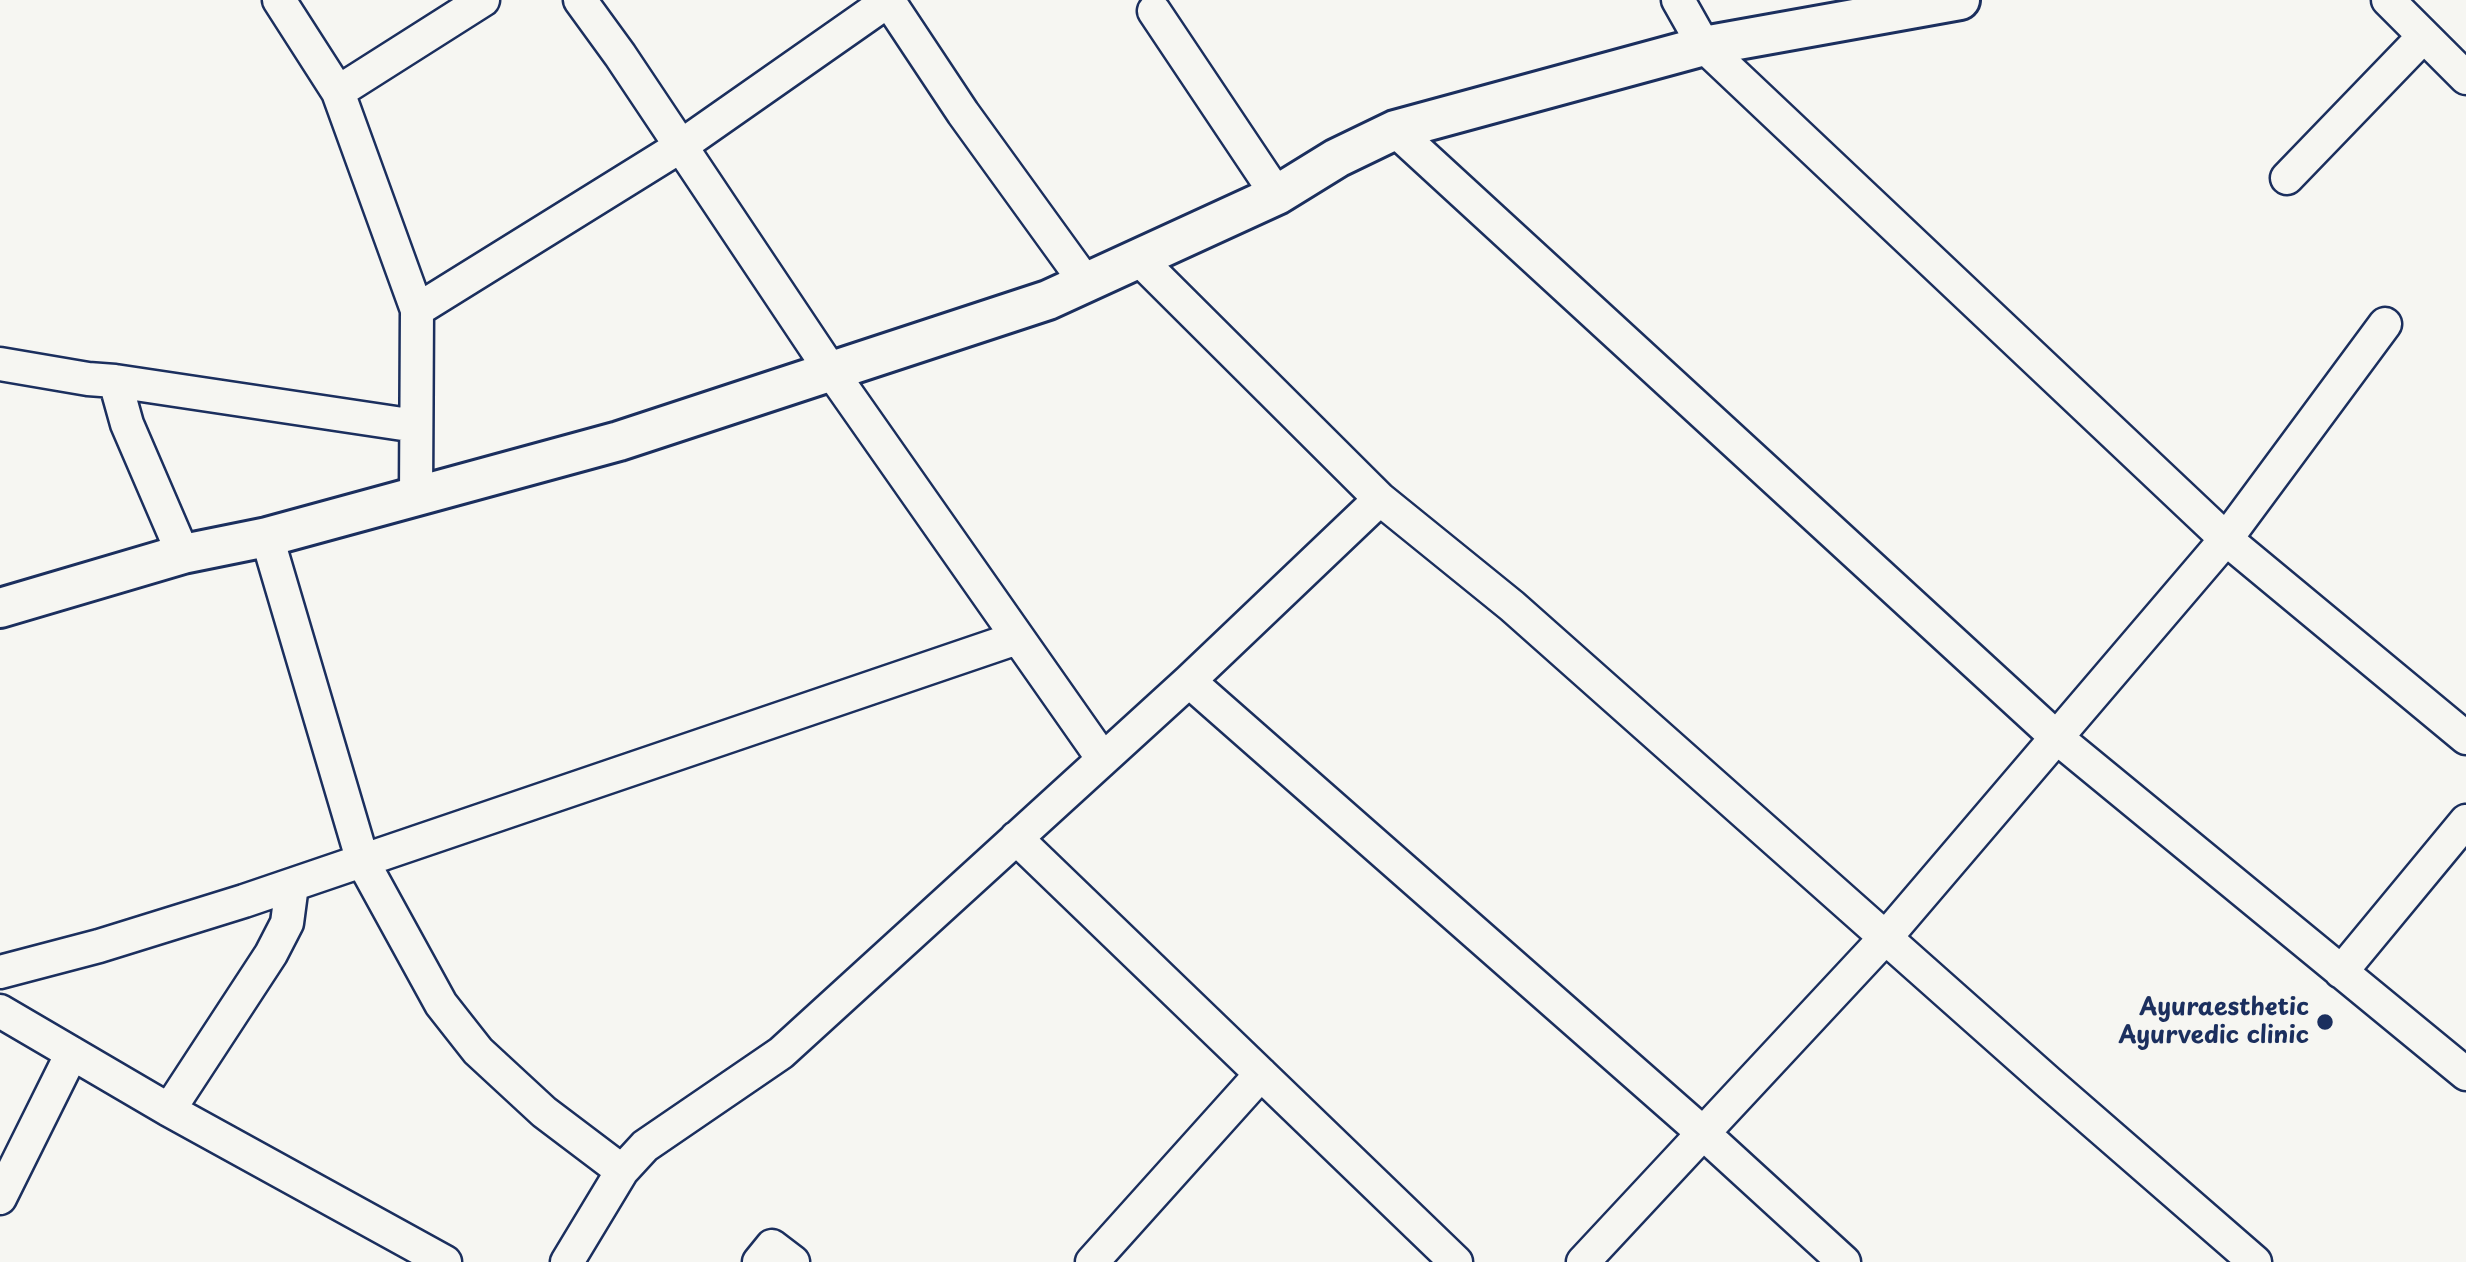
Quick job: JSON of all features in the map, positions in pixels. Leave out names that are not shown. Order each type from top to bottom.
[{"type":"street","points":[[279,0],[338,92],[416,310],[416,495]]},
{"type":"street","points":[[338,92],[483,0]]},
{"type":"street","points":[[580,0],[831,371],[1102,760]]},
{"type":"street","points":[[416,310],[681,146],[888,0],[963,113],[1086,283]]},
{"type":"street","points":[[1678,0],[1704,46],[2226,539],[2466,738]]},
{"type":"street","points":[[0,608],[183,554],[267,537],[619,441],[1048,300],[1277,195],[1337,158],[1395,130],[1704,46],[1960,0]]},
{"type":"street","points":[[2388,0],[2466,78]]},
{"type":"street","points":[[1154,11],[1277,195]]},
{"type":"street","points":[[2287,178],[2424,36]]},
{"type":"street","points":[[1395,130],[2056,737],[2466,1074]]},
{"type":"street","points":[[1139,258],[1380,499],[1512,606],[2255,1262]]},
{"type":"street","points":[[1583,1262],[1885,937],[2226,539],[2385,324]]},
{"type":"street","points":[[0,364],[416,426]]},
{"type":"street","points":[[115,382],[127,424],[183,554]]},
{"type":"street","points":[[567,1262],[622,1171],[645,1146],[781,1053],[1189,681],[1380,499]]},
{"type":"street","points":[[267,537],[363,862],[441,1004],[478,1051],[544,1112],[622,1171]]},
{"type":"street","points":[[0,972],[99,946],[363,862],[441,832],[1017,638]]},
{"type":"street","points":[[1189,681],[1703,1133],[1844,1262]]},
{"type":"street","points":[[2341,972],[2466,821]]},
{"type":"street","points":[[1016,838],[1456,1262]]},
{"type":"street","points":[[169,1110],[271,954],[287,923],[292,885]]},
{"type":"street","points":[[0,1011],[169,1110],[446,1262]]},
{"type":"street","points":[[0,1198],[72,1053]]},
{"type":"street","points":[[1092,1262],[1261,1074]]},
{"type":"street","points":[[759,1262],[772,1246],[793,1262]]},
{"type":"place","name":"Ayuraesthetic Ayurvedic clinic","points":[[2325,1022]]}]
